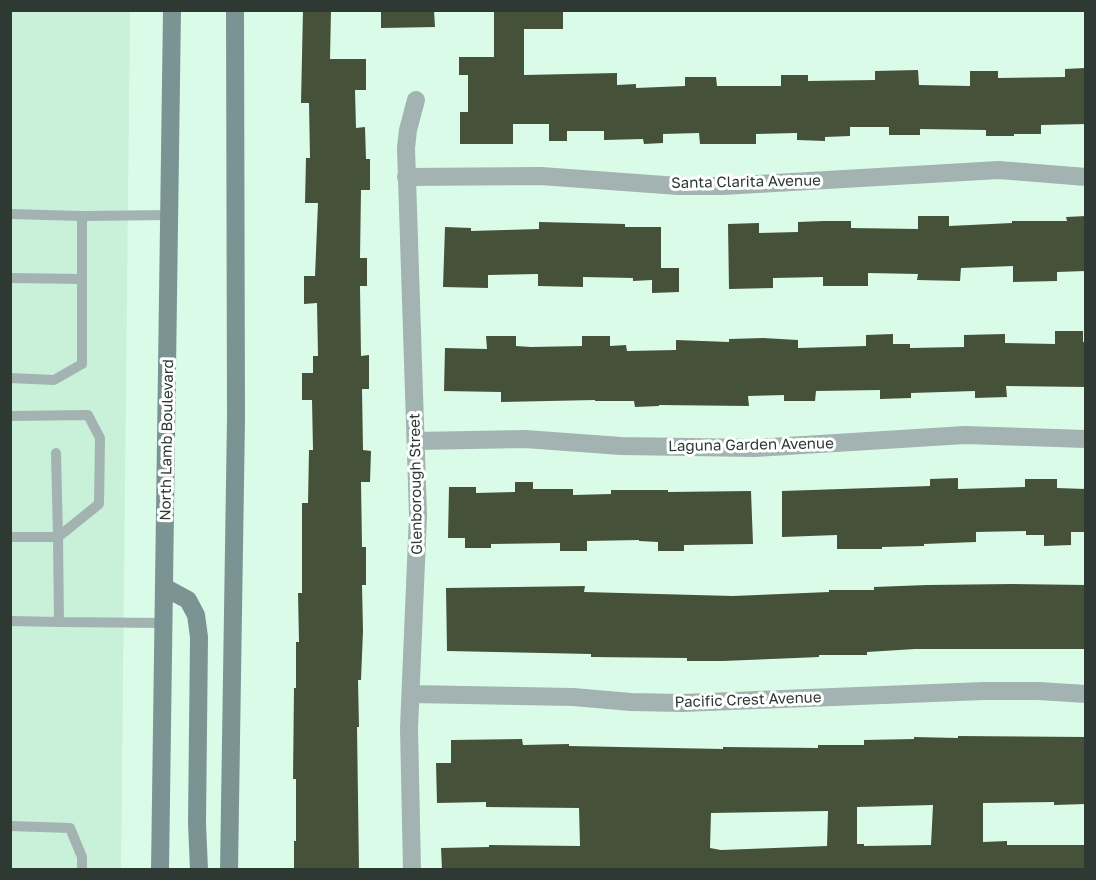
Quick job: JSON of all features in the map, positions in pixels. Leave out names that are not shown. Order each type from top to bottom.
[{"type":"main road","name":"North Lamb Boulevard","points":[[160,870],[172,10]]},
{"type":"main road","points":[[229,870],[236,418],[235,10]]},
{"type":"main road","points":[[164,587],[188,600],[196,615],[199,637],[197,823],[199,870]]},
{"type":"street","name":"Glenborough Street","points":[[412,870],[409,728],[418,515],[406,177],[408,130],[416,100]]},
{"type":"street","name":"Santa Clarita Avenue","points":[[406,177],[541,176],[678,186],[723,186],[999,170],[1086,177]]},
{"type":"street","name":"Laguna Garden Avenue","points":[[416,441],[525,439],[621,446],[755,448],[965,435],[1086,439]]},
{"type":"street","name":"Pacific Crest Avenue","points":[[411,694],[573,697],[631,702],[682,703],[984,691],[1086,694]]},
{"type":"lane","points":[[10,214],[170,215]]},
{"type":"lane","points":[[10,378],[54,380],[82,364],[82,216]]},
{"type":"lane","points":[[10,278],[82,279]]},
{"type":"lane","points":[[10,416],[88,414],[100,438],[99,504],[58,537],[10,537]]},
{"type":"lane","points":[[56,453],[59,622]]},
{"type":"lane","points":[[10,621],[164,623]]},
{"type":"lane","points":[[10,826],[70,828],[82,857],[82,870]]},
{"type":"shaded area","points":[[10,11],[130,11],[121,869],[11,869]]},
{"type":"building","points":[[303,10],[331,10],[330,59],[366,59],[366,90],[355,90],[356,128],[365,127],[366,159],[370,159],[370,190],[361,190],[360,258],[367,258],[367,286],[360,286],[361,356],[369,355],[369,389],[362,389],[363,450],[371,451],[370,482],[361,482],[362,547],[366,547],[366,585],[362,585],[361,680],[358,680],[359,870],[294,870],[296,779],[293,779],[294,688],[296,688],[296,642],[299,642],[298,593],[302,593],[302,503],[308,503],[309,450],[313,450],[312,400],[302,400],[302,373],[313,373],[313,356],[318,356],[317,303],[304,304],[304,276],[315,276],[318,203],[305,203],[306,158],[310,158],[309,103],[301,103]]},
{"type":"building","points":[[381,10],[434,10],[435,27],[381,28]]},
{"type":"building","points":[[494,10],[563,10],[563,29],[524,29],[524,75],[617,73],[617,85],[636,84],[636,88],[685,86],[685,77],[716,77],[717,86],[781,86],[781,75],[808,75],[808,81],[875,80],[875,71],[918,70],[919,85],[970,86],[970,71],[998,71],[998,78],[1065,77],[1065,69],[1085,68],[1086,124],[1041,125],[1041,134],[1014,134],[1014,136],[986,136],[986,130],[920,129],[920,135],[889,135],[889,127],[850,127],[850,136],[825,137],[825,141],[797,140],[797,133],[756,134],[756,144],[700,144],[699,133],[663,134],[663,143],[644,144],[643,139],[604,140],[604,131],[567,131],[567,141],[549,141],[549,124],[513,124],[513,144],[460,144],[460,112],[468,112],[468,75],[459,75],[459,57],[494,57]]},
{"type":"building","points":[[918,216],[949,216],[949,226],[1012,223],[1012,221],[1067,221],[1066,217],[1086,216],[1086,271],[1057,272],[1057,281],[1013,282],[1013,266],[961,268],[960,281],[917,280],[918,274],[868,273],[868,286],[823,286],[823,277],[773,278],[773,288],[729,289],[728,224],[759,223],[759,233],[798,232],[798,222],[824,221],[851,221],[851,228],[918,229]]},
{"type":"building","points":[[539,222],[661,227],[661,268],[679,268],[679,292],[652,293],[652,280],[633,281],[633,278],[583,277],[583,287],[538,286],[538,274],[488,275],[488,288],[443,287],[445,227],[471,228],[471,231],[539,229]]},
{"type":"building","points":[[1055,331],[1083,331],[1083,342],[1086,342],[1086,387],[1006,386],[1007,397],[975,398],[975,391],[911,393],[911,398],[880,399],[880,390],[816,391],[815,401],[784,401],[784,395],[748,396],[749,406],[635,407],[634,401],[501,402],[501,392],[444,391],[445,348],[487,349],[486,336],[516,336],[516,346],[531,347],[582,346],[582,336],[610,336],[610,346],[626,345],[627,351],[676,350],[676,340],[729,342],[729,339],[763,338],[798,340],[798,348],[866,346],[866,335],[893,334],[893,344],[910,344],[910,348],[964,347],[964,335],[1005,334],[1005,343],[1055,344]]},
{"type":"building","points":[[958,478],[958,489],[1025,487],[1025,479],[1057,479],[1057,488],[1086,489],[1086,532],[1071,532],[1071,545],[1044,546],[1044,535],[1026,535],[1026,531],[976,532],[976,542],[882,547],[882,549],[837,549],[837,535],[782,537],[782,491],[930,486],[930,479]]},
{"type":"building","points":[[515,482],[533,482],[533,489],[573,489],[573,495],[611,494],[611,490],[751,491],[753,544],[684,545],[684,551],[658,551],[658,542],[587,541],[587,551],[560,551],[560,543],[491,544],[491,548],[465,548],[465,538],[448,538],[449,487],[476,487],[476,493],[515,492]]},
{"type":"building","points":[[1086,585],[1086,649],[915,649],[867,652],[867,655],[819,655],[819,657],[723,661],[687,661],[687,658],[591,657],[591,654],[447,651],[446,588],[585,586],[584,592],[733,596],[829,592],[829,590],[874,590],[874,587]]},
{"type":"building","points":[[958,736],[1086,737],[1086,804],[983,803],[983,842],[1007,841],[1007,845],[1086,845],[1086,870],[442,870],[441,848],[489,847],[489,845],[580,846],[579,808],[486,807],[486,802],[437,803],[436,763],[451,763],[451,740],[522,739],[523,745],[569,744],[569,746],[723,749],[723,747],[818,748],[818,745],[864,745],[864,740],[914,739],[914,737],[958,738]],"holes":[[[933,805],[931,845],[864,846],[864,844],[857,844],[857,807]],[[828,811],[827,846],[721,850],[710,848],[711,813]]]}]
